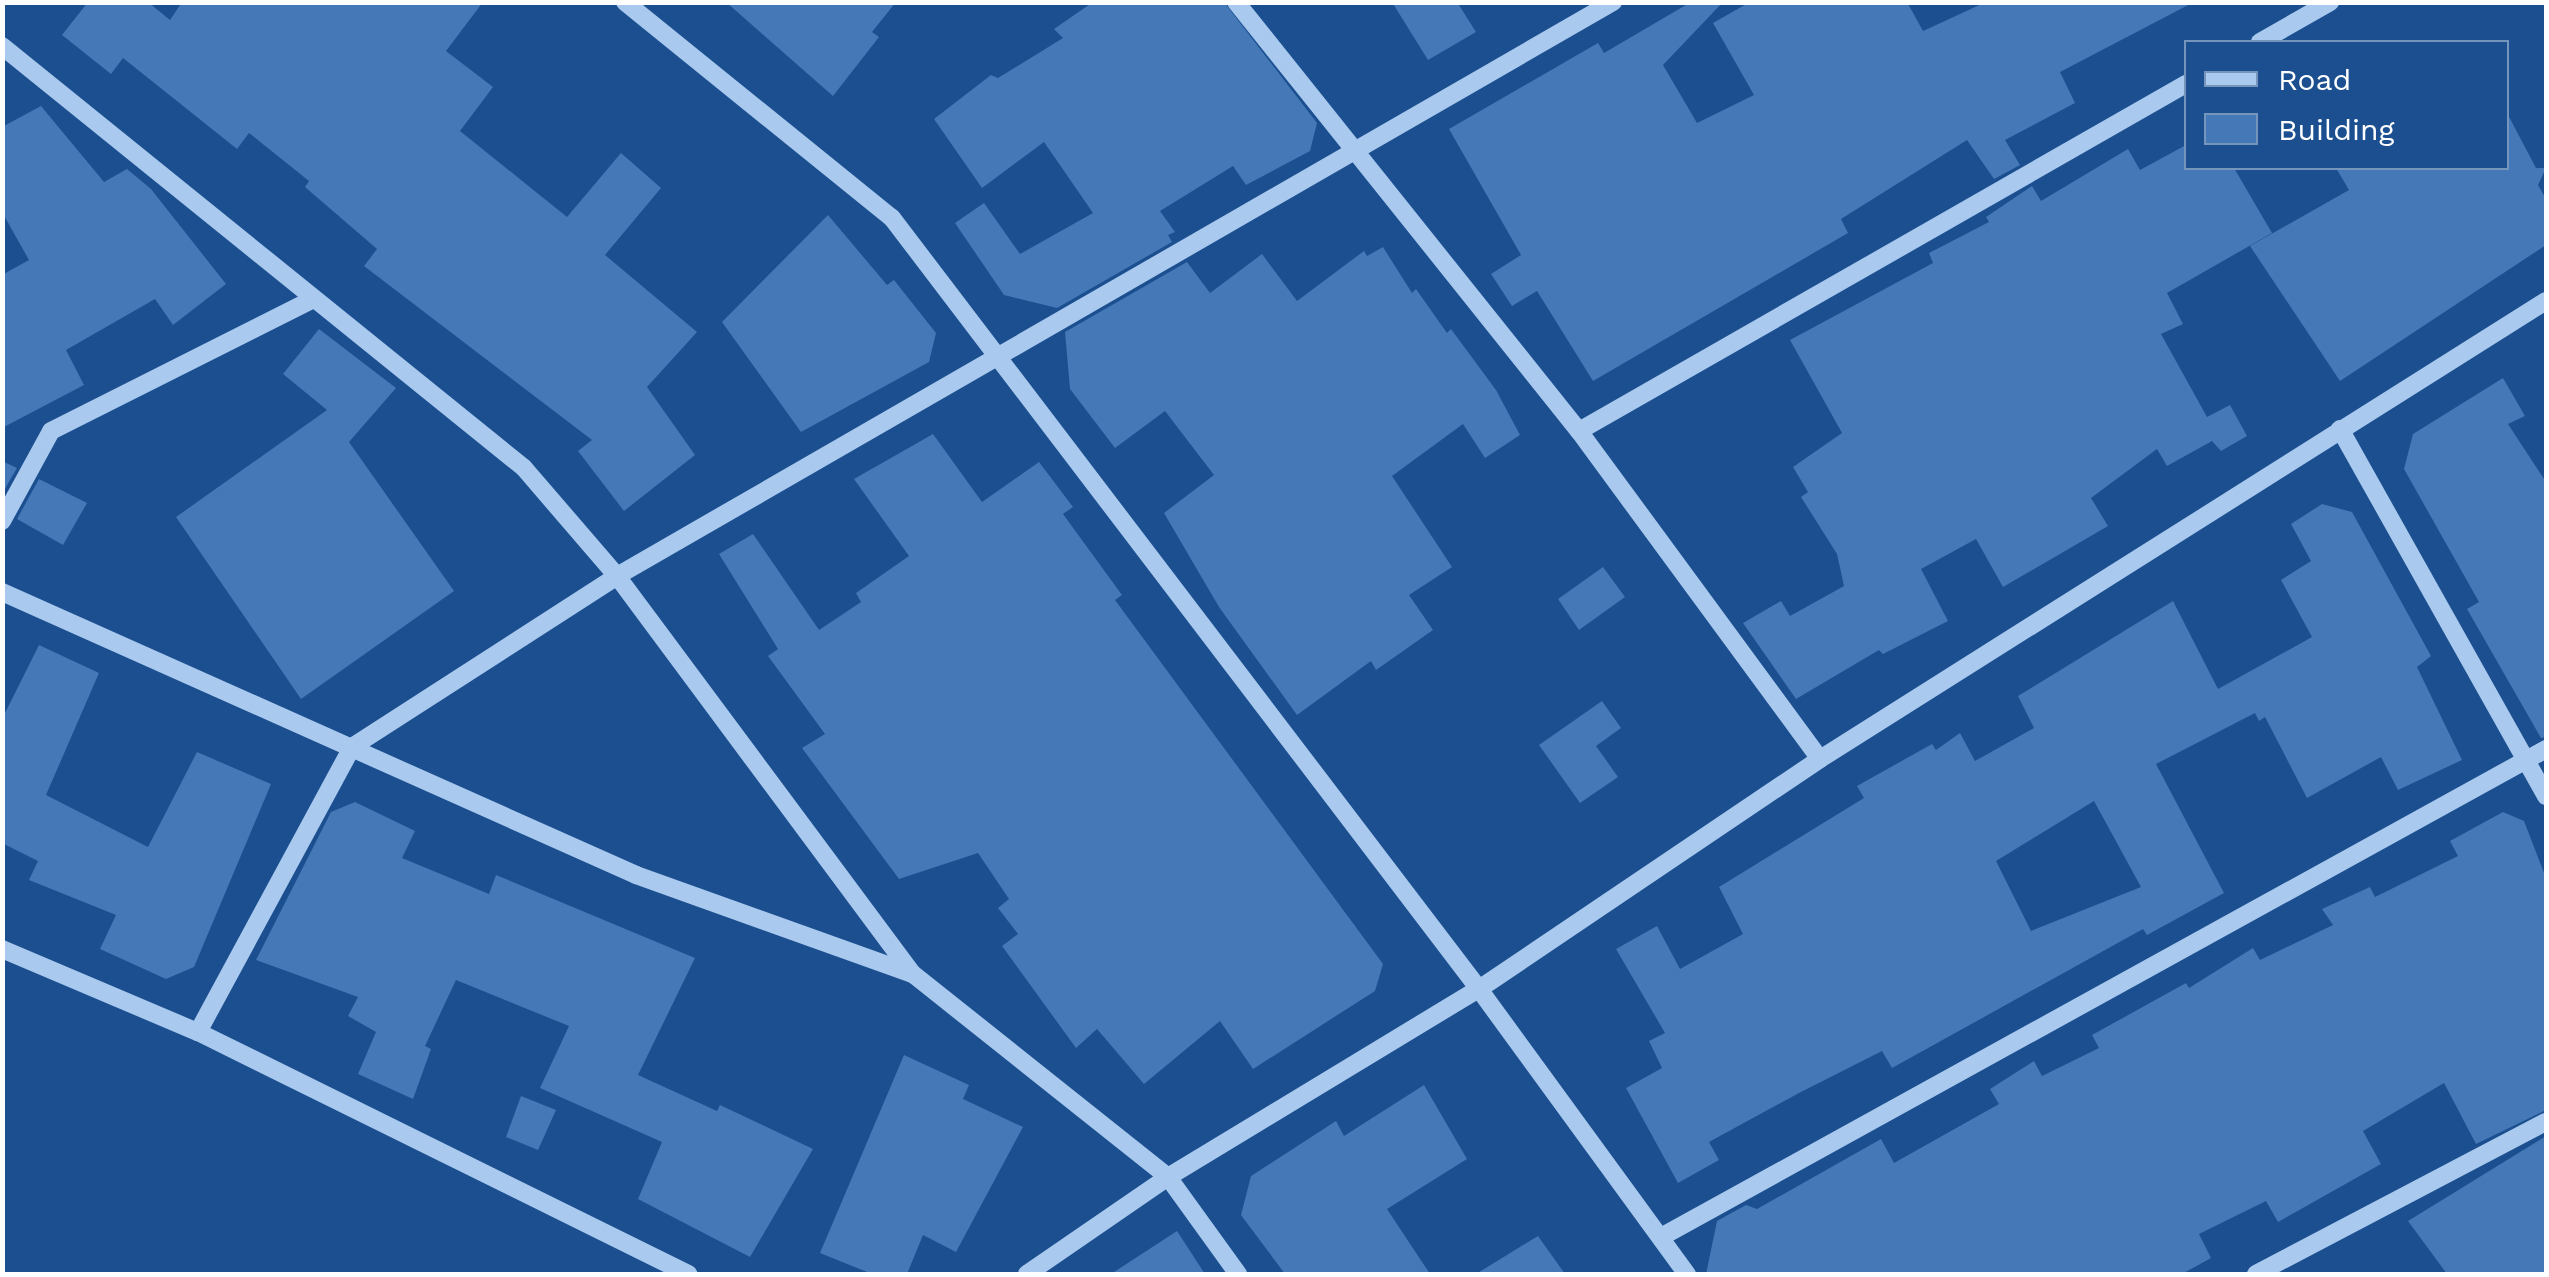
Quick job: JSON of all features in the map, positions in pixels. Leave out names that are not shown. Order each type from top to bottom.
[{"type":"street","points":[[624,2],[892,218],[992,355],[1479,989],[1687,1274]]},
{"type":"street","points":[[1236,2],[1579,431],[1820,759]]},
{"type":"street","points":[[198,1032],[352,746],[617,576],[1352,147],[1612,2]]},
{"type":"street","points":[[2264,40],[2330,2]]},
{"type":"street","points":[[2,46],[524,468],[617,576],[913,974],[1168,1177],[1238,1274]]},
{"type":"street","points":[[1579,431],[2184,85]]},
{"type":"street","points":[[2,521],[51,430],[314,298]]},
{"type":"street","points":[[1026,1274],[1168,1177],[1479,989],[1820,759],[2546,300]]},
{"type":"street","points":[[2340,429],[2546,796]]},
{"type":"street","points":[[2,592],[636,875],[913,974]]},
{"type":"street","points":[[1660,1237],[2546,750]]},
{"type":"street","points":[[2,949],[198,1032],[688,1274]]},
{"type":"street","points":[[2256,1274],[2546,1122]]},
{"type":"building","points":[[88,2],[148,2],[170,20],[182,2],[483,2],[446,51],[493,87],[460,131],[567,217],[621,153],[661,188],[605,255],[697,332],[647,387],[695,455],[624,511],[578,451],[592,440],[364,266],[377,249],[305,187],[309,181],[249,133],[237,149],[123,58],[111,74],[62,35]]},
{"type":"building","points":[[726,2],[896,2],[872,32],[879,37],[833,96]]},
{"type":"building","points":[[1093,2],[1224,2],[1317,123],[1310,151],[1246,185],[1233,166],[1160,211],[1175,232],[1168,235],[1172,242],[1057,308],[1004,295],[955,223],[984,203],[1020,254],[1093,213],[1044,142],[982,188],[934,119],[991,75],[998,78],[1063,38],[1054,29]]},
{"type":"building","points":[[1392,2],[1457,2],[1476,32],[1428,60]]},
{"type":"building","points":[[1691,2],[1723,2],[1663,65],[1697,123],[1754,95],[1713,23],[1750,2],[1907,2],[1923,31],[1986,2],[2194,2],[2060,72],[2075,103],[2005,140],[2020,165],[1994,179],[1967,140],[1841,219],[1848,233],[1593,381],[1537,291],[1512,306],[1491,274],[1521,255],[1449,129],[1598,43],[1604,53]]},
{"type":"building","points":[[41,106],[104,182],[127,169],[151,189],[226,284],[173,325],[155,299],[66,350],[84,385],[2,428],[2,275],[29,260],[2,212],[2,127]]},
{"type":"building","points":[[2509,117],[2536,168],[2546,168],[2538,185],[2546,199],[2546,245],[2340,381],[2250,246],[2349,190],[2337,170],[2509,170]]},
{"type":"building","points":[[2184,146],[2184,170],[2235,170],[2272,233],[2167,293],[2183,324],[2161,334],[2207,417],[2230,405],[2247,436],[2221,451],[2212,441],[2167,466],[2157,449],[2091,498],[2108,526],[2003,587],[1976,539],[1921,569],[1948,621],[1883,654],[1879,650],[1796,699],[1743,623],[1781,601],[1790,616],[1844,586],[1837,554],[1801,497],[1808,492],[1793,467],[1842,433],[1790,340],[1933,263],[1929,253],[1989,222],[1986,217],[2032,186],[2041,201],[2128,149],[2140,170]]},
{"type":"building","points":[[828,215],[887,285],[894,280],[936,333],[929,362],[801,432],[722,322]]},
{"type":"building","points":[[1383,247],[1412,293],[1416,289],[1447,333],[1451,329],[1496,390],[1520,435],[1485,458],[1463,424],[1392,476],[1452,567],[1409,595],[1433,630],[1376,670],[1371,661],[1297,715],[1219,607],[1164,513],[1214,475],[1165,411],[1115,448],[1070,389],[1065,332],[1187,262],[1210,293],[1262,254],[1297,301],[1364,251],[1367,256]]},
{"type":"building","points":[[319,329],[396,388],[349,442],[454,591],[301,699],[176,517],[327,410],[283,374]]},
{"type":"building","points":[[2503,378],[2525,416],[2508,424],[2546,482],[2546,737],[2541,738],[2467,609],[2479,602],[2404,469],[2413,434]]},
{"type":"building","points":[[933,434],[982,502],[1039,462],[1073,507],[1063,514],[1122,595],[1115,600],[1383,964],[1375,991],[1253,1069],[1220,1021],[1144,1084],[1097,1029],[1076,1048],[1002,946],[1018,934],[998,908],[1009,899],[978,853],[899,879],[802,748],[825,734],[768,656],[778,649],[719,554],[753,534],[819,630],[861,602],[856,593],[909,556],[854,479]]},
{"type":"building","points":[[2,461],[17,468],[2,494]]},
{"type":"building","points":[[39,479],[87,503],[63,545],[17,519]]},
{"type":"building","points":[[2322,504],[2352,512],[2431,656],[2417,667],[2462,760],[2398,790],[2381,757],[2307,798],[2265,717],[2259,721],[2255,713],[2156,764],[2224,893],[2147,935],[2143,929],[1892,1068],[1882,1051],[1799,1093],[1709,1142],[1719,1160],[1678,1183],[1626,1088],[1662,1068],[1649,1041],[1665,1033],[1616,949],[1657,926],[1680,969],[1743,934],[1719,887],[1864,798],[1857,786],[1932,744],[1936,750],[1960,733],[1975,761],[2034,728],[2018,696],[2173,601],[2218,689],[2312,637],[2281,580],[2311,561],[2291,524]],"holes":[[[2094,801],[2141,887],[2031,931],[1996,861]]]},
{"type":"building","points":[[1603,567],[1625,597],[1579,630],[1558,599]]},
{"type":"building","points":[[39,645],[99,673],[46,795],[148,847],[197,752],[271,784],[194,967],[166,979],[100,949],[116,915],[29,880],[38,861],[2,843],[2,719]]},
{"type":"building","points":[[1602,701],[1621,728],[1596,746],[1618,777],[1580,803],[1539,745]]},
{"type":"building","points":[[355,802],[415,831],[402,858],[489,894],[496,875],[695,958],[638,1075],[717,1111],[720,1105],[813,1149],[750,1257],[638,1199],[662,1142],[540,1088],[569,1026],[456,980],[425,1046],[431,1049],[413,1099],[358,1074],[376,1032],[348,1016],[358,997],[256,960],[331,812]]},
{"type":"building","points":[[2503,812],[2524,821],[2546,878],[2546,1110],[2476,1144],[2444,1083],[2363,1131],[2381,1164],[2278,1222],[2266,1201],[2199,1234],[2211,1258],[2182,1274],[1706,1274],[1717,1221],[1746,1205],[1757,1209],[1881,1139],[1894,1163],[1999,1104],[1990,1089],[2034,1061],[2042,1076],[2099,1048],[2092,1035],[2186,983],[2189,988],[2253,948],[2260,960],[2333,925],[2322,909],[2370,887],[2375,897],[2458,856],[2450,841]]},
{"type":"building","points":[[904,1055],[969,1085],[963,1099],[1023,1127],[956,1252],[923,1235],[907,1274],[872,1274],[820,1253]]},
{"type":"building","points":[[1424,1085],[1467,1159],[1387,1209],[1430,1274],[1285,1274],[1241,1215],[1251,1176],[1336,1121],[1344,1136]]},
{"type":"building","points":[[521,1096],[556,1110],[538,1150],[506,1137]]},
{"type":"building","points":[[2546,1136],[2546,1274],[2447,1274],[2408,1221]]},
{"type":"building","points":[[1177,1231],[1205,1274],[1111,1274]]},
{"type":"building","points":[[1538,1236],[1565,1274],[1476,1274]]}]
